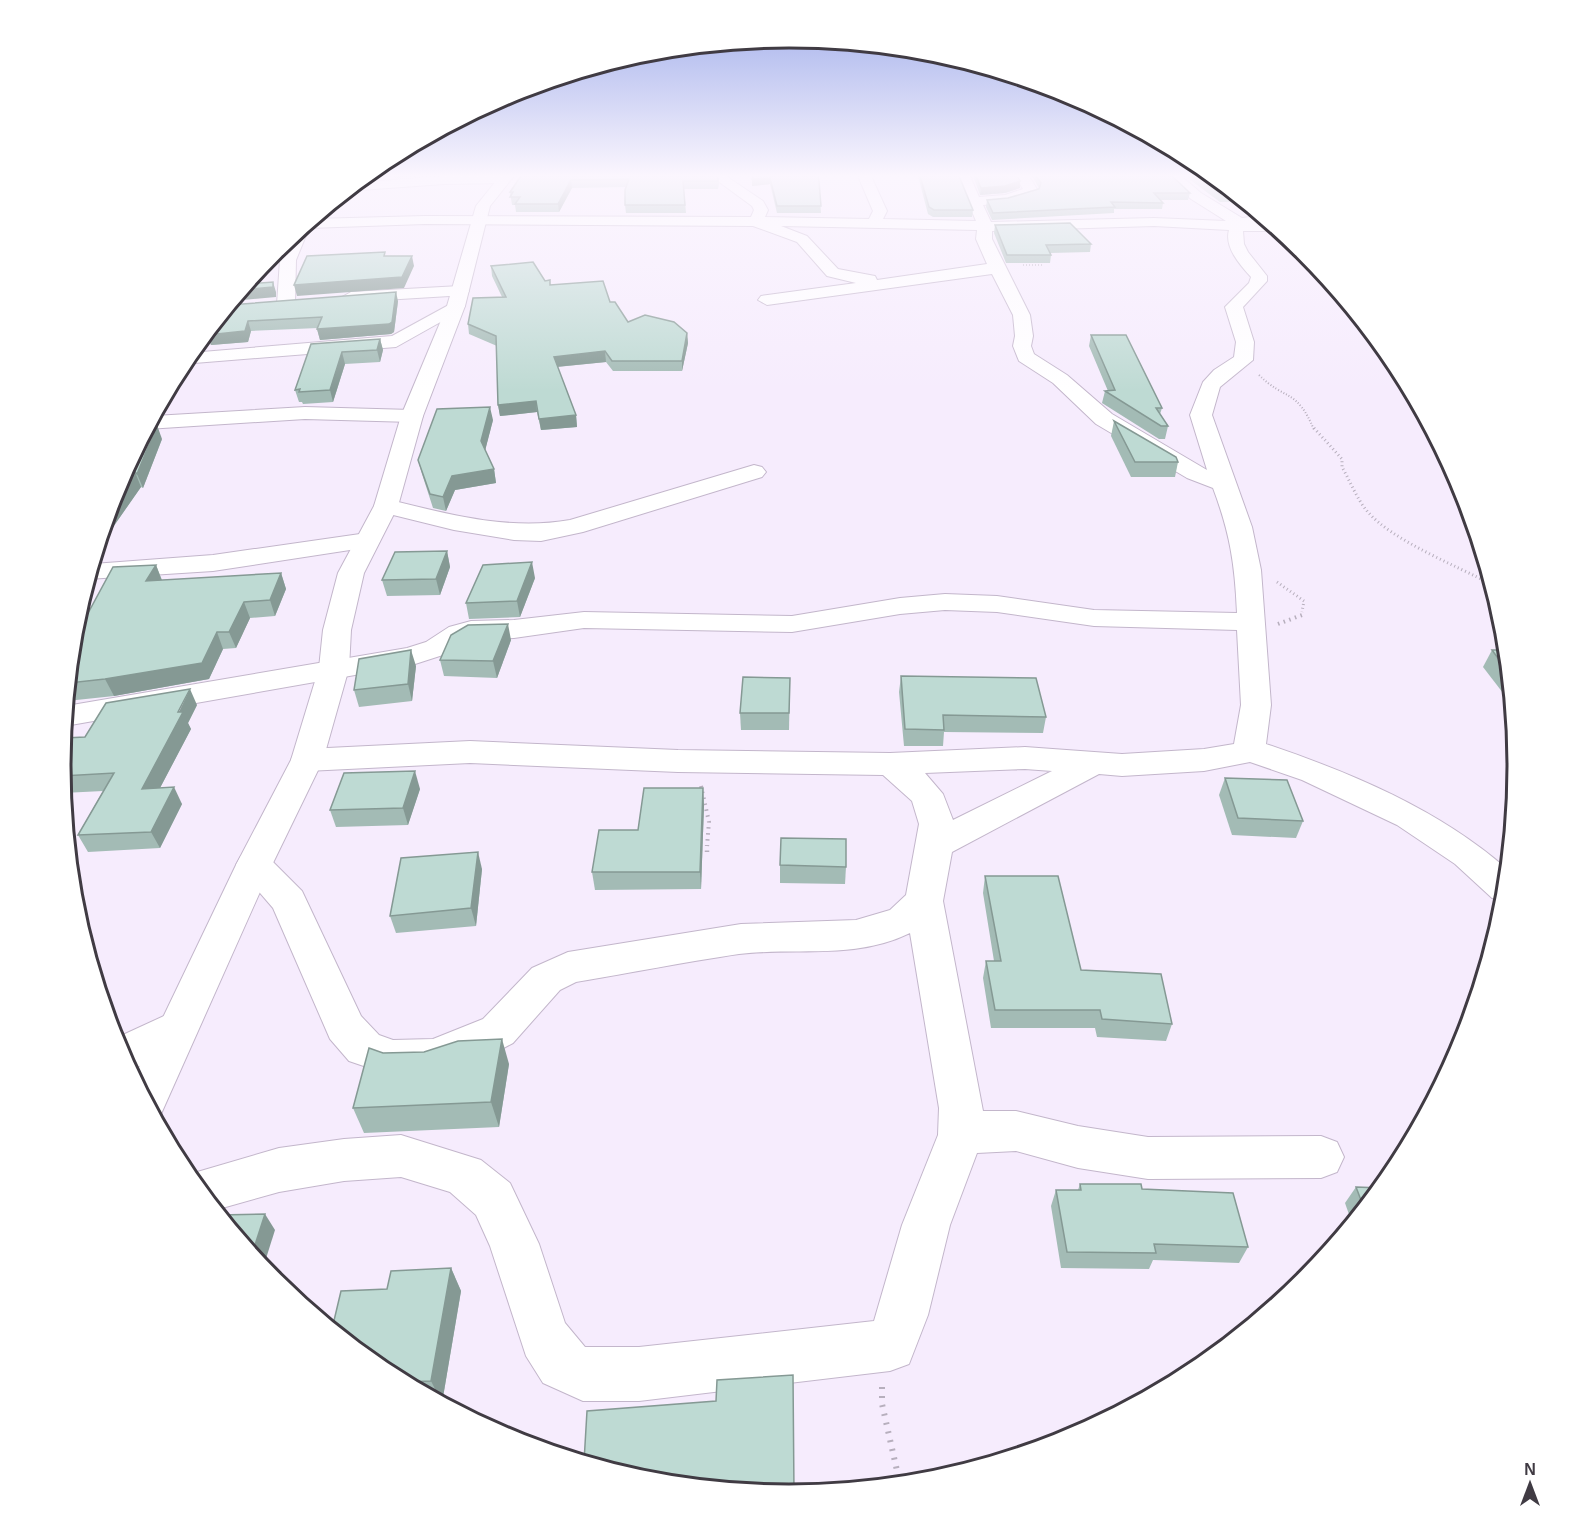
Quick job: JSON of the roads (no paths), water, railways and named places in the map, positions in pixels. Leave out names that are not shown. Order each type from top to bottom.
[{"type":"street","points":[[286,304],[288,260],[293,247]]},
{"type":"street","points":[[149,1091],[254,865],[308,760],[334,668],[337,630],[351,573],[386,506],[411,416],[458,298],[471,247]]},
{"type":"street","points":[[810,247],[833,273],[894,283]]},
{"type":"street","points":[[988,247],[1018,305],[1024,326],[1025,336],[1022,346],[1026,357],[1060,379],[1104,419],[1195,473],[1223,484]]},
{"type":"street","points":[[1238,247],[1245,261],[1259,276],[1259,281],[1255,286],[1238,300],[1234,307],[1245,342],[1244,360],[1221,374],[1210,386],[1201,415],[1223,484],[1240,527],[1248,570],[1256,705],[1249,750]]},
{"type":"street","points":[[767,300],[997,268]]},
{"type":"street","points":[[823,292],[833,273]]},
{"type":"street","points":[[329,300],[458,298]]},
{"type":"street","points":[[199,358],[396,341],[458,298]]},
{"type":"street","points":[[265,306],[307,302]]},
{"type":"street","points":[[159,422],[305,413],[411,416]]},
{"type":"street","points":[[386,506],[454,523],[514,532],[540,533],[574,527],[754,472]]},
{"type":"street","points":[[98,571],[213,562],[367,541]]},
{"type":"street","points":[[73,715],[412,656],[436,648],[459,633],[471,630],[514,629],[584,620],[792,624],[900,606],[945,602],[997,604],[1094,618],[1252,622]]},
{"type":"street","points":[[308,760],[470,752],[678,762],[890,764],[1025,758],[1064,759],[1094,764],[1163,764],[1233,756],[1249,750],[1314,772],[1409,818],[1468,855],[1497,881]]},
{"type":"street","points":[[209,1189],[279,1170],[355,1159],[401,1156],[464,1175],[493,1199],[514,1244],[544,1338],[562,1364],[583,1374],[639,1374],[890,1345],[902,1315],[926,1225],[961,1135],[961,1108],[924,901],[929,868],[938,844],[936,820],[931,801],[916,780],[890,764]]},
{"type":"street","points":[[938,844],[1094,764]]},
{"type":"street","points":[[254,865],[289,902],[345,1026],[364,1048],[393,1058],[434,1057],[498,1031],[546,979],[568,968],[741,939],[856,935],[884,929],[903,920],[924,901]]},
{"type":"street","points":[[131,1051],[177,1027]]},
{"type":"street","points":[[961,1135],[984,1131],[1016,1131],[1078,1147],[1148,1158],[1184,1160],[1321,1157]]}]
